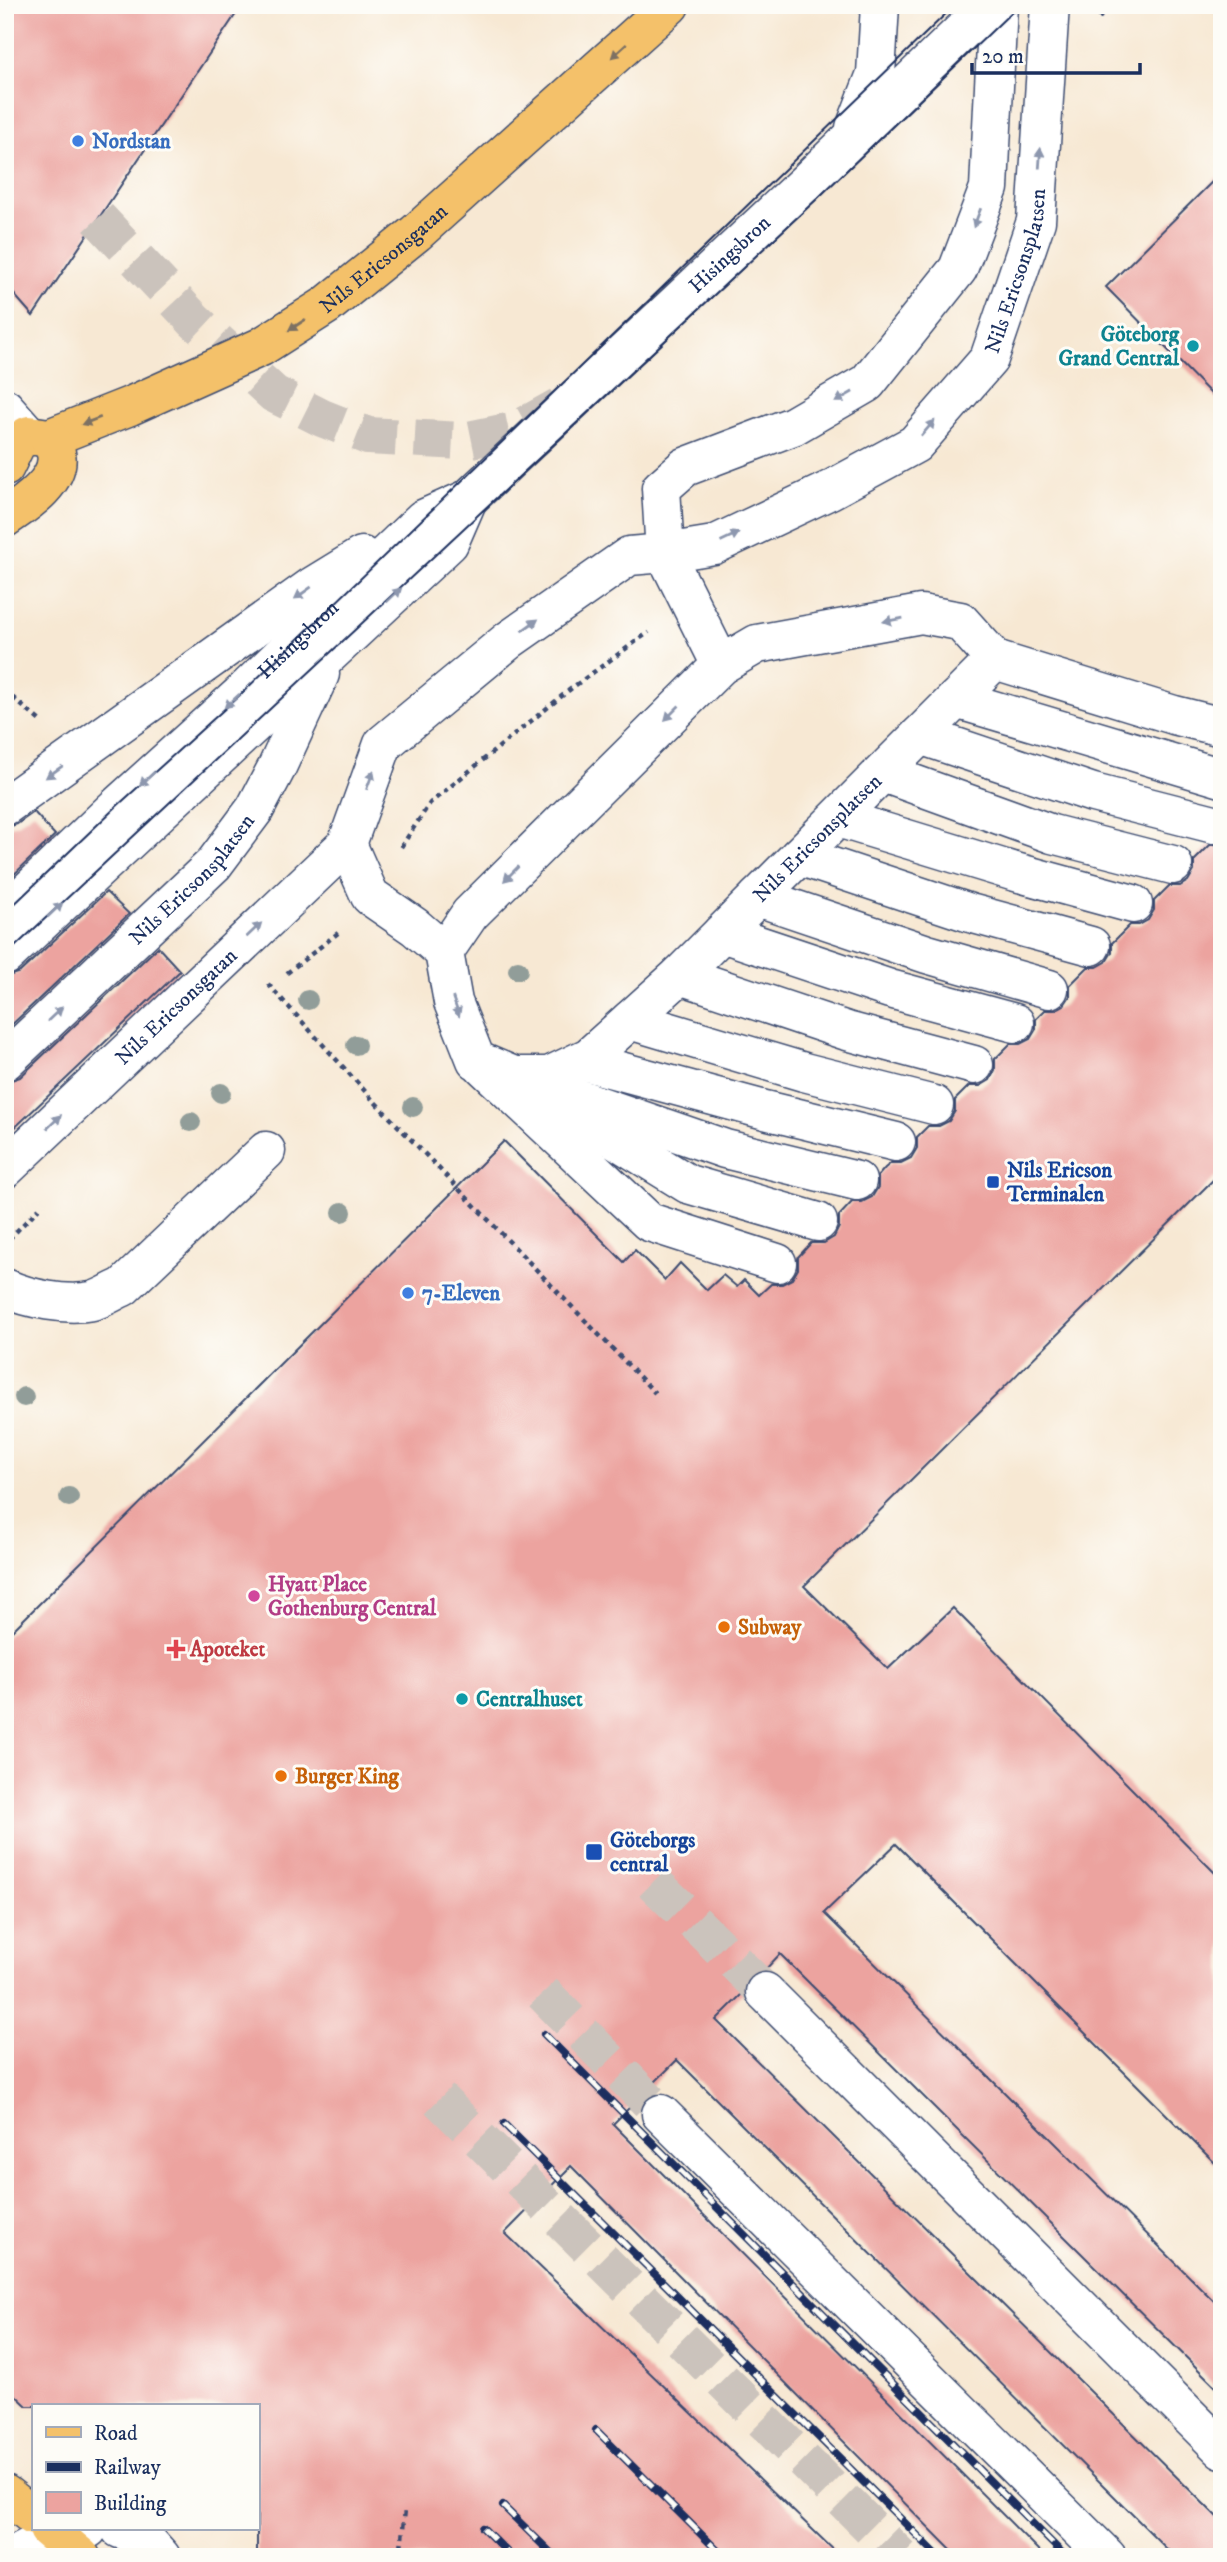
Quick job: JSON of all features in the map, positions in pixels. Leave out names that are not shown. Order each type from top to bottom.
[{"type":"main road","name":"Nils Ericsonsgatan","points":[[5,467],[28,427],[130,406],[261,347],[327,305],[416,233],[670,5]]},
{"type":"main road","points":[[5,518],[37,496],[55,470],[57,454],[28,427]]},
{"type":"main road","points":[[5,2494],[32,2513]]},
{"type":"street","points":[[804,183],[852,137],[876,74],[880,5]]},
{"type":"street","name":"Hisingsbron","points":[[5,913],[423,519],[468,499],[989,5]]},
{"type":"street","points":[[721,665],[665,553],[661,488],[685,467],[793,426],[867,383],[958,269],[989,188],[998,5]]},
{"type":"street","name":"Nils Ericsonsplatsen","points":[[347,844],[383,744],[509,640],[629,556],[714,545],[830,490],[915,444],[989,359],[1036,220],[1050,5]]},
{"type":"street","name":"Hisingsbron","points":[[5,956],[449,543],[468,499]]},
{"type":"street","points":[[5,806],[313,586],[423,519]]},
{"type":"street","points":[[444,952],[470,914],[721,665],[757,644],[921,614],[960,621],[995,660],[1222,727]]},
{"type":"street","name":"Nils Ericsonsplatsen","points":[[5,1061],[214,864],[255,809],[326,659]]},
{"type":"street","name":"Nils Ericsonsplatsen","points":[[476,1060],[514,1076],[549,1076],[583,1061],[680,975],[995,660]]},
{"type":"street","points":[[956,699],[1222,778]]},
{"type":"street","points":[[920,735],[1093,793],[1214,824]]},
{"type":"street","points":[[883,773],[1052,834],[1172,865]]},
{"type":"street","points":[[838,818],[1012,871],[1133,904]]},
{"type":"street","points":[[347,844],[370,896],[444,952],[453,1002],[476,1060],[649,1222],[777,1263]]},
{"type":"street","name":"Nils Ericsonsgatan","points":[[5,1169],[347,844]]},
{"type":"street","points":[[799,856],[970,913],[1091,946]]},
{"type":"street","points":[[758,897],[927,954],[1049,989]]},
{"type":"street","points":[[722,933],[890,989],[1015,1023]]},
{"type":"street","points":[[680,975],[847,1031],[974,1065]]},
{"type":"street","points":[[630,1020],[804,1072],[934,1105]]},
{"type":"street","points":[[583,1061],[897,1142]]},
{"type":"street","points":[[514,1076],[725,1149],[858,1181]]},
{"type":"street","points":[[514,1076],[688,1184],[818,1222]]},
{"type":"street","points":[[5,1288],[57,1301],[93,1301],[123,1287],[266,1151]]},
{"type":"street","points":[[765,1992],[1222,2449]]},
{"type":"street","points":[[661,2114],[1107,2557]]},
{"type":"street","points":[[123,2530],[144,2538],[161,2557]]},
{"type":"street","points":[[11,2557],[61,2533]]},
{"type":"path","points":[[5,691],[51,731],[72,759]]},
{"type":"path","points":[[236,947],[373,1100],[655,1392]]},
{"type":"path","points":[[400,2557],[405,2510]]},
{"type":"building","name":"Nordstan","points":[[5,5],[242,5],[33,316],[5,284]]},
{"type":"building","name":"Göteborg Grand Central","points":[[1222,172],[1222,405],[1106,287]]},
{"type":"building","points":[[34,812],[55,835],[5,883],[5,828],[17,824]]},
{"type":"building","points":[[1222,844],[1222,1171],[804,1586],[888,1669],[953,1608],[1222,1880],[1222,2170],[896,1844],[824,1913],[1222,2309],[1222,2393],[780,1954],[764,1971],[749,1977],[744,1992],[716,2020],[1222,2522],[1222,2557],[1175,2557],[677,2060],[613,2124],[1045,2557],[958,2557],[571,2166],[505,2233],[841,2557],[257,2557],[259,2404],[27,2406],[5,2385],[5,1638],[504,1141],[624,1262],[635,1250],[665,1280],[680,1263],[707,1290],[723,1275],[737,1287],[744,1280],[759,1295],[771,1284],[782,1284],[792,1279],[798,1269],[798,1257],[811,1243],[824,1243],[834,1237],[839,1227],[839,1216],[852,1202],[862,1202],[872,1197],[878,1187],[878,1176],[891,1163],[901,1163],[911,1158],[917,1148],[917,1137],[928,1126],[939,1126],[949,1121],[955,1111],[955,1100],[969,1086],[980,1086],[990,1080],[995,1070],[995,1059],[1010,1044],[1020,1044],[1030,1039],[1036,1029],[1036,1019],[1045,1010],[1055,1010],[1064,1005],[1070,996],[1070,985],[1088,967],[1097,967],[1106,962],[1112,952],[1112,943],[1130,925],[1139,925],[1148,920],[1154,910],[1154,901],[1169,886],[1180,886],[1188,881],[1194,871],[1194,861],[1210,845]]},
{"type":"building","points":[[106,892],[129,914],[5,1031],[5,977],[20,972]]},
{"type":"building","points":[[158,947],[180,971],[5,1137],[5,1082],[20,1077]]},
{"type":"tunnel","points":[[98,218],[194,320],[274,394],[322,418],[368,436],[463,441],[517,430],[560,406]]},
{"type":"tunnel","points":[[653,1882],[765,1992]]},
{"type":"tunnel","points":[[543,1993],[661,2114]]},
{"type":"tunnel","points":[[439,2099],[901,2557]]},
{"type":"tram line","points":[[5,913],[116,807],[240,695],[955,5]]},
{"type":"tram line","points":[[5,956],[818,198],[1019,5]]},
{"type":"railway","points":[[544,2034],[1066,2557]]},
{"type":"railway","points":[[504,2124],[939,2557]]},
{"type":"railway","points":[[596,2430],[724,2557]]},
{"type":"railway","points":[[503,2506],[555,2557]]},
{"type":"railway","points":[[483,2528],[512,2557]]},
{"type":"place","name":"Nordstan","points":[[78,141]]},
{"type":"place","name":"Göteborg Grand Central","points":[[1193,346]]},
{"type":"place","name":"Nils Ericson Terminalen","points":[[993,1182]]},
{"type":"place","name":"7-Eleven","points":[[408,1293]]},
{"type":"place","name":"Hyatt Place Gothenburg Central","points":[[254,1596]]},
{"type":"place","name":"Subway","points":[[724,1627]]},
{"type":"place","name":"Apoteket","points":[[176,1649]]},
{"type":"place","name":"Centralhuset","points":[[462,1699]]},
{"type":"place","name":"Burger King","points":[[281,1776]]},
{"type":"place","name":"Göteborgs central","points":[[594,1852]]}]
